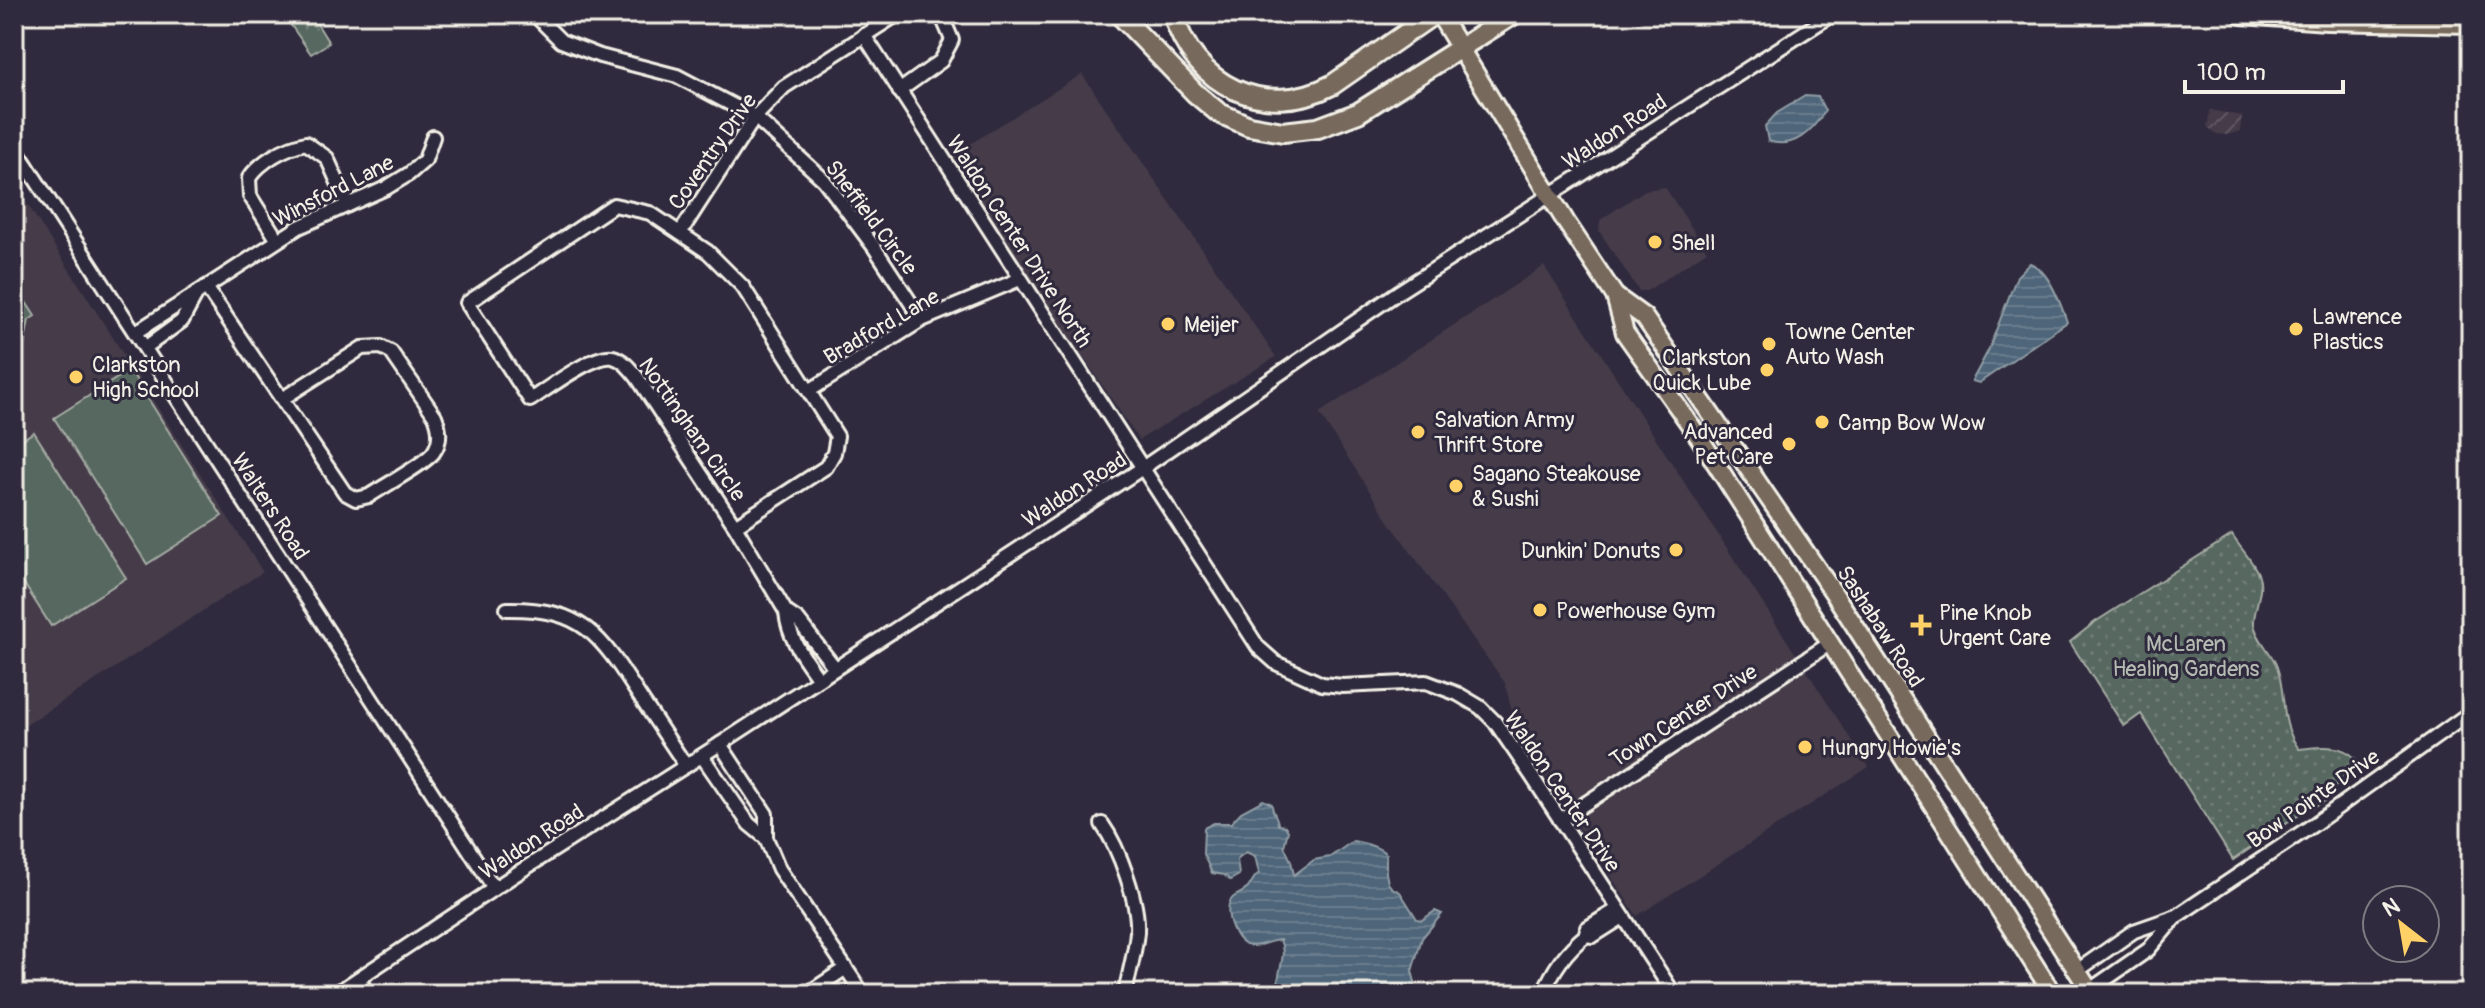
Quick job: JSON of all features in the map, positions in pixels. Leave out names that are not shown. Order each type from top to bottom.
[{"type":"highway","points":[[1119,14],[1195,93],[1219,113],[1249,126],[1283,132],[1318,128],[1348,117],[1514,14]]},
{"type":"highway","points":[[1173,14],[1190,53],[1215,78],[1244,94],[1280,99],[1315,94],[1332,85],[1436,14]]},
{"type":"highway","points":[[2242,14],[2327,20],[2471,23]]},
{"type":"main road","name":"Sashabaw Road","points":[[1436,14],[1460,47],[1549,196],[1615,296],[1625,333],[1699,437],[2047,992]]},
{"type":"main road","name":"Sashabaw Road","points":[[1615,296],[1644,317],[1775,506],[2091,992]]},
{"type":"main road","points":[[1655,374],[1674,360]]},
{"type":"main road","points":[[1749,517],[1754,506],[1775,506]]},
{"type":"main road","points":[[1884,731],[1903,738],[1921,728]]},
{"type":"main road","points":[[1944,824],[1949,815],[1959,811],[1982,823]]},
{"type":"street","name":"Sheffield Circle","points":[[534,14],[561,41],[600,56],[677,76],[755,117],[824,180],[874,247],[922,320]]},
{"type":"street","name":"Coventry Drive","points":[[680,233],[755,117],[784,87],[898,14]]},
{"type":"street","points":[[899,91],[941,61],[952,40],[943,19],[935,14]]},
{"type":"street","name":"Waldon Road","points":[[335,994],[1144,467],[1400,291],[1833,14]]},
{"type":"street","name":"Waldon Center Drive North","points":[[864,35],[1144,467]]},
{"type":"street","name":"Winsford Lane","points":[[136,332],[277,239],[409,174],[425,160],[433,137]]},
{"type":"street","points":[[277,239],[250,196],[249,178],[255,169],[292,145],[306,143],[327,158],[348,205]]},
{"type":"street","name":"Walters Road","points":[[14,146],[494,888]]},
{"type":"street","name":"Nottingham Circle","points":[[735,526],[826,467],[834,453],[837,436],[743,287],[708,252],[650,213],[614,205],[467,303],[530,400],[596,359],[612,356],[625,363],[735,526],[786,612],[798,620],[835,668]]},
{"type":"street","name":"Bradford Lane","points":[[809,391],[922,320],[1020,279]]},
{"type":"street","points":[[202,290],[282,399],[345,493],[356,499],[369,496],[433,454],[439,440],[440,427],[435,416],[391,352],[381,347],[362,348],[282,399]]},
{"type":"street","name":"Winsford Lane","points":[[146,347],[182,321],[202,290]]},
{"type":"street","name":"Waldon Center Drive","points":[[1144,467],[1258,647],[1276,663],[1322,684],[1343,686],[1426,682],[1458,694],[1480,707],[1495,722],[1674,994]]},
{"type":"street","points":[[507,609],[549,610],[588,628],[616,659],[686,766]]},
{"type":"street","name":"Nottingham Circle","points":[[786,612],[787,626],[795,644],[819,679]]},
{"type":"street","name":"Town Center Drive","points":[[1560,820],[1829,644]]},
{"type":"street","name":"Bow Pointe Drive","points":[[2077,971],[2134,931],[2177,916],[2313,825],[2471,712]]},
{"type":"street","points":[[720,744],[766,814],[766,838],[779,869],[863,994]]},
{"type":"street","points":[[702,756],[749,824],[766,838]]},
{"type":"street","points":[[1102,824],[1110,835],[1133,898],[1137,928],[1125,994]]},
{"type":"street","points":[[1543,994],[1550,977],[1574,944],[1586,935],[1593,936],[1620,913]]},
{"type":"street","name":"Bow Pointe Drive","points":[[2091,992],[2148,950],[2177,916]]},
{"type":"street","points":[[807,994],[846,968]]},
{"type":"street","points":[[358,979],[368,994]]},
{"type":"shaded area","points":[[1082,74],[1276,357],[1139,440],[949,157]]},
{"type":"shaded area","points":[[2210,110],[2242,116],[2240,131],[2228,135],[2214,134],[2207,127]]},
{"type":"shaded area","name":"Clarkston High School","points":[[14,183],[263,572],[14,733]]},
{"type":"shaded area","points":[[1665,187],[1707,251],[1647,291],[1639,291],[1599,231],[1600,220],[1645,190]]},
{"type":"shaded area","points":[[1544,266],[1869,767],[1637,916],[1517,734],[1505,683],[1392,526],[1319,413]]},
{"type":"green space","points":[[283,14],[311,14],[329,43],[311,54]]},
{"type":"green space","points":[[14,284],[35,316],[29,320],[23,351],[14,365]]},
{"type":"green space","points":[[130,370],[222,516],[147,564],[54,418]]},
{"type":"green space","points":[[34,432],[126,578],[51,626],[14,568],[14,445]]},
{"type":"green space","name":"McLaren Healing Gardens","points":[[2232,535],[2259,576],[2254,624],[2277,667],[2286,719],[2293,739],[2299,749],[2325,747],[2342,750],[2350,754],[2361,768],[2334,787],[2325,801],[2308,809],[2233,860],[2141,714],[2124,726],[2070,642],[2095,622]]},
{"type":"water","points":[[1805,96],[1818,97],[1825,111],[1814,125],[1794,141],[1768,141],[1765,126],[1777,113]]},
{"type":"water","points":[[2030,263],[2048,280],[2067,322],[1979,383],[1972,381],[1988,351],[2017,276]]},
{"type":"water","points":[[1263,800],[1272,804],[1278,825],[1285,826],[1288,831],[1284,846],[1294,875],[1314,860],[1330,857],[1353,841],[1366,844],[1386,854],[1388,883],[1400,892],[1417,919],[1422,920],[1435,911],[1442,914],[1422,938],[1412,971],[1415,982],[1412,994],[1280,994],[1278,980],[1283,953],[1280,940],[1254,946],[1245,944],[1236,935],[1229,916],[1230,901],[1248,888],[1259,873],[1255,856],[1246,852],[1237,859],[1239,875],[1230,880],[1224,875],[1212,873],[1203,854],[1204,828],[1214,823],[1231,823],[1241,812]]},
{"type":"place","name":"Shell","points":[[1655,242]]},
{"type":"place","name":"Meijer","points":[[1168,324]]},
{"type":"place","name":"Lawrence Plastics","points":[[2296,329]]},
{"type":"place","name":"Towne Center Auto Wash","points":[[1769,344]]},
{"type":"place","name":"Clarkston Quick Lube","points":[[1767,370]]},
{"type":"place","name":"Clarkston High School","points":[[76,377]]},
{"type":"place","name":"Camp Bow Wow","points":[[1822,422]]},
{"type":"place","name":"Salvation Army Thrift Store","points":[[1418,432]]},
{"type":"place","name":"Advanced Pet Care","points":[[1789,444]]},
{"type":"place","name":"Sagano Steakouse & Sushi","points":[[1456,486]]},
{"type":"place","name":"Dunkin' Donuts","points":[[1676,550]]},
{"type":"place","name":"Powerhouse Gym","points":[[1540,610]]},
{"type":"place","name":"Pine Knob Urgent Care","points":[[1921,625]]},
{"type":"place","name":"Hungry Howie's","points":[[1805,747]]}]
